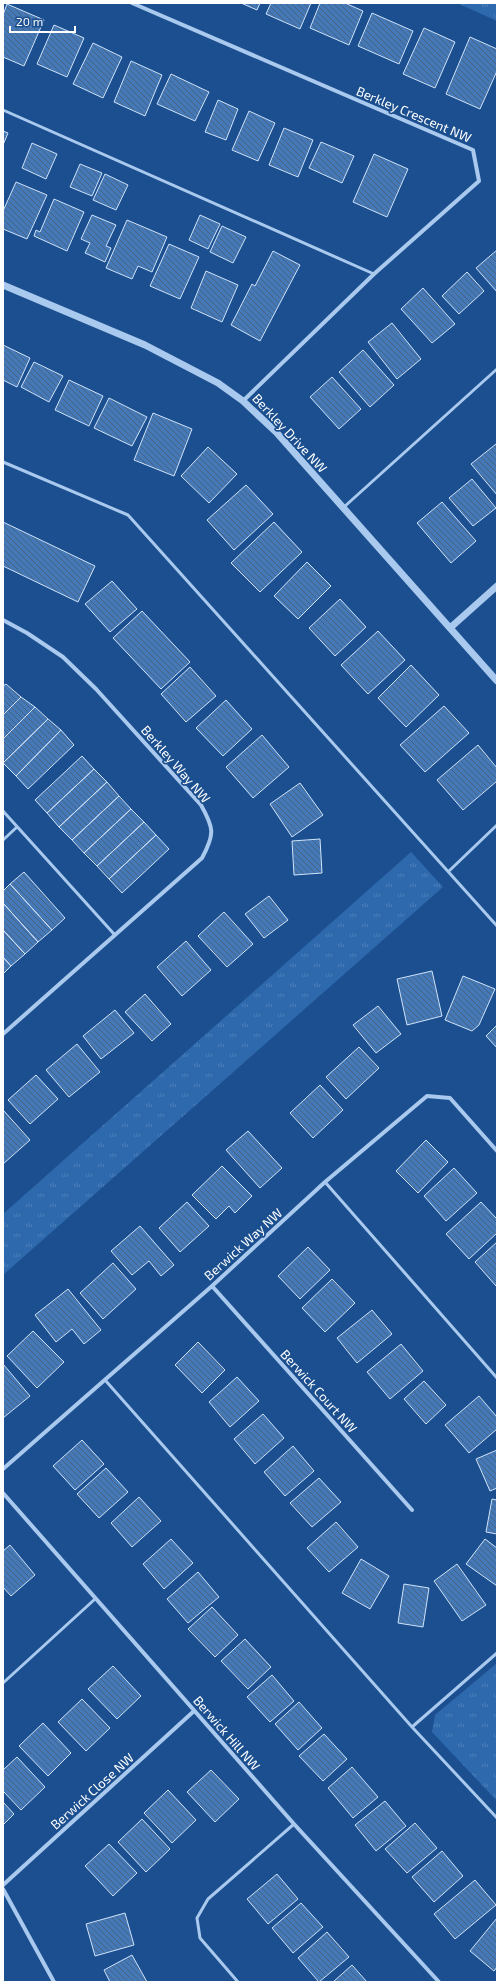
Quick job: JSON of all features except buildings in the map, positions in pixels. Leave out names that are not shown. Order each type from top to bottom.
[{"type":"street","name":"Berkley Crescent NW","points":[[132,3],[473,150],[478,181],[374,274],[243,401]]},
{"type":"street","name":"Berkley Drive NW","points":[[3,285],[145,345],[218,383],[243,401],[276,432],[497,681]]},
{"type":"street","points":[[450,628],[497,586]]},
{"type":"street","name":"Berkley Way NW","points":[[3,620],[27,633],[63,657],[96,689],[201,805],[211,824],[210,842],[202,858],[114,934],[3,1034]]},
{"type":"street","name":"Berwick Way NW","points":[[3,1470],[212,1286],[325,1182],[428,1096],[450,1098],[497,1151]]},
{"type":"street","name":"Berwick Court NW","points":[[212,1286],[412,1510]]},
{"type":"street","name":"Berwick Hill NW","points":[[3,1493],[294,1824],[439,1982]]},
{"type":"street","name":"Berwick Close NW","points":[[3,1885],[194,1711]]},
{"type":"street","points":[[3,1890],[54,1982]]},
{"type":"lane","points":[[3,110],[374,274]]},
{"type":"lane","points":[[343,508],[497,369]]},
{"type":"lane","points":[[3,462],[128,515],[497,926]]},
{"type":"lane","points":[[3,811],[114,934]]},
{"type":"lane","points":[[449,871],[497,825]]},
{"type":"lane","points":[[3,840],[17,827]]},
{"type":"lane","points":[[325,1182],[497,1378]]},
{"type":"lane","points":[[105,1380],[412,1727],[497,1818]]},
{"type":"lane","points":[[3,1683],[95,1599]]},
{"type":"lane","points":[[412,1727],[497,1653]]},
{"type":"lane","points":[[238,1982],[200,1938],[197,1918],[208,1899],[294,1824]]},
{"type":"green space","points":[[457,3],[497,3],[497,21]]},
{"type":"green space","points":[[411,852],[443,887],[3,1275],[3,1214]]},
{"type":"green space","points":[[497,1663],[497,1801],[432,1732],[435,1715]]}]
